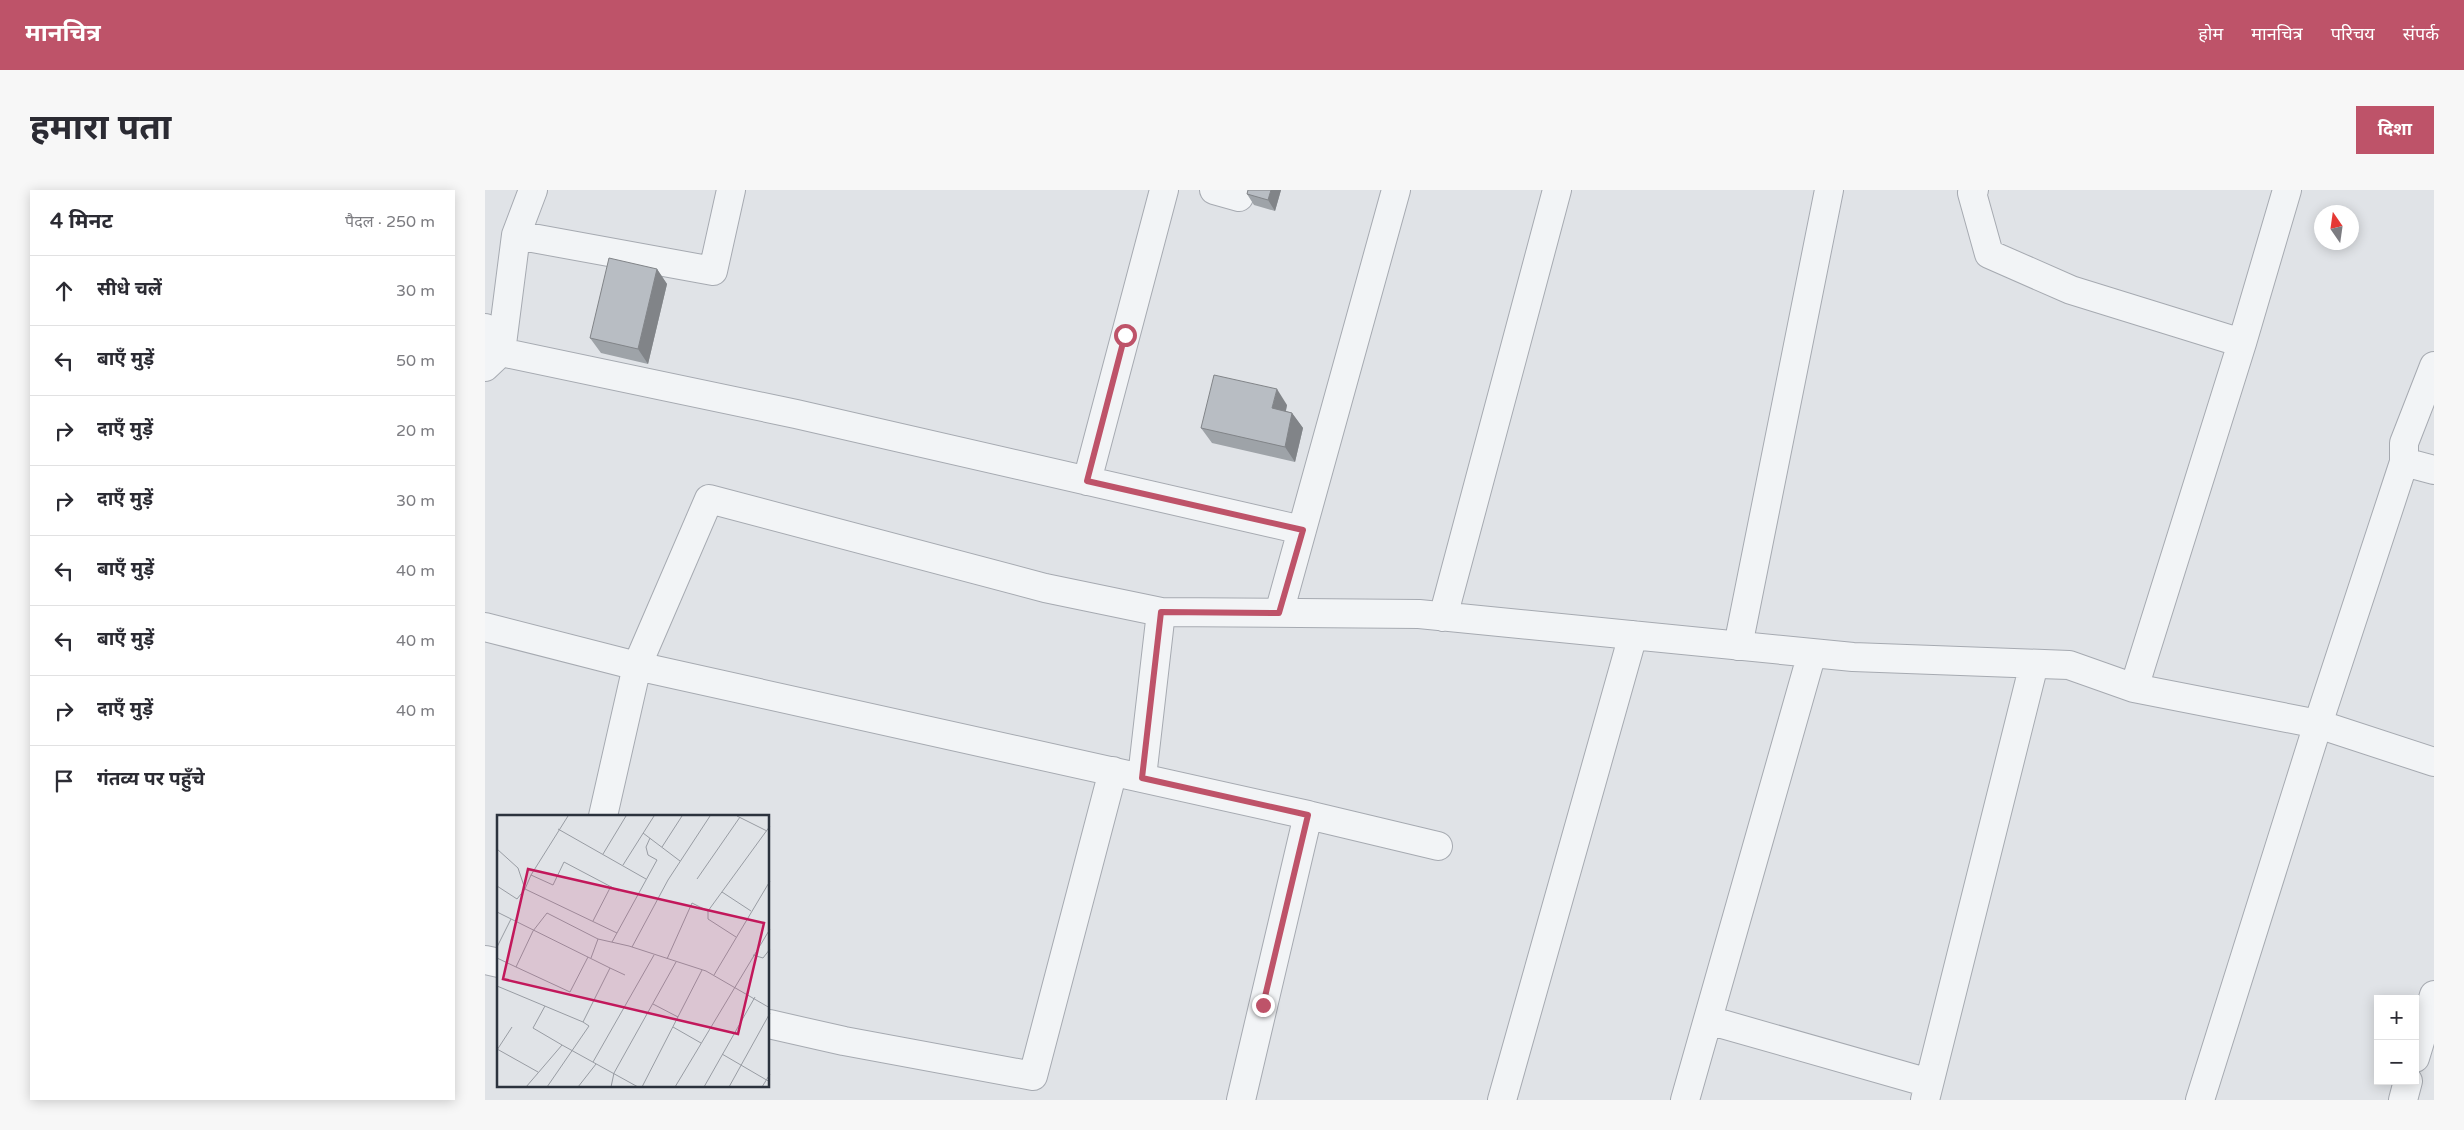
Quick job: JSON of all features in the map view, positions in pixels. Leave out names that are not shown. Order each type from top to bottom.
[{"type":"street","points":[[493,360],[516,235],[533,190]]},
{"type":"street","points":[[516,235],[713,271],[731,190]]},
{"type":"street","points":[[1087,481],[1164,190]]},
{"type":"street","points":[[1279,613],[1396,190]]},
{"type":"street","points":[[1443,617],[1557,190]]},
{"type":"street","points":[[1738,646],[1829,190]]},
{"type":"street","points":[[2135,688],[2242,343],[2287,190]]},
{"type":"street","points":[[1969,191],[1989,254],[2071,290],[2242,343]]},
{"type":"street","points":[[485,328],[493,360]]},
{"type":"street","points":[[493,360],[796,414],[1303,530]]},
{"type":"street","points":[[2200,1100],[2318,724],[2404,462],[2404,443],[2434,366]]},
{"type":"street","points":[[2404,462],[2434,470]]},
{"type":"street","points":[[603,815],[637,666],[709,498],[1045,588],[1161,612],[1419,614],[1853,657],[2069,665],[2135,688],[2318,724],[2434,762]]},
{"type":"street","points":[[1142,778],[1161,612]]},
{"type":"street","points":[[485,627],[637,666],[1113,771],[1438,846]]},
{"type":"street","points":[[1502,1100],[1633,635]]},
{"type":"street","points":[[1685,1100],[1812,653]]},
{"type":"street","points":[[1708,1020],[1927,1092],[2035,664]]},
{"type":"street","points":[[770,1024],[854,1043],[1033,1076],[1113,771]]},
{"type":"street","points":[[1241,1100],[1308,815]]},
{"type":"street","points":[[2419,1045],[2434,995]]},
{"type":"street","points":[[2403,1100],[2407,1085]]},
{"type":"building","points":[[1248,190],[1271,190],[1268,200],[1247,194]]},
{"type":"building","points":[[609,258],[657,269],[638,349],[590,338]]},
{"type":"building","points":[[1214,375],[1277,389],[1272,408],[1292,413],[1285,447],[1201,428]]},
{"type":"route","points":[[1125,335],[1087,481],[1303,530],[1279,613],[1161,612],[1142,778],[1308,815],[1263,1005]]}]
